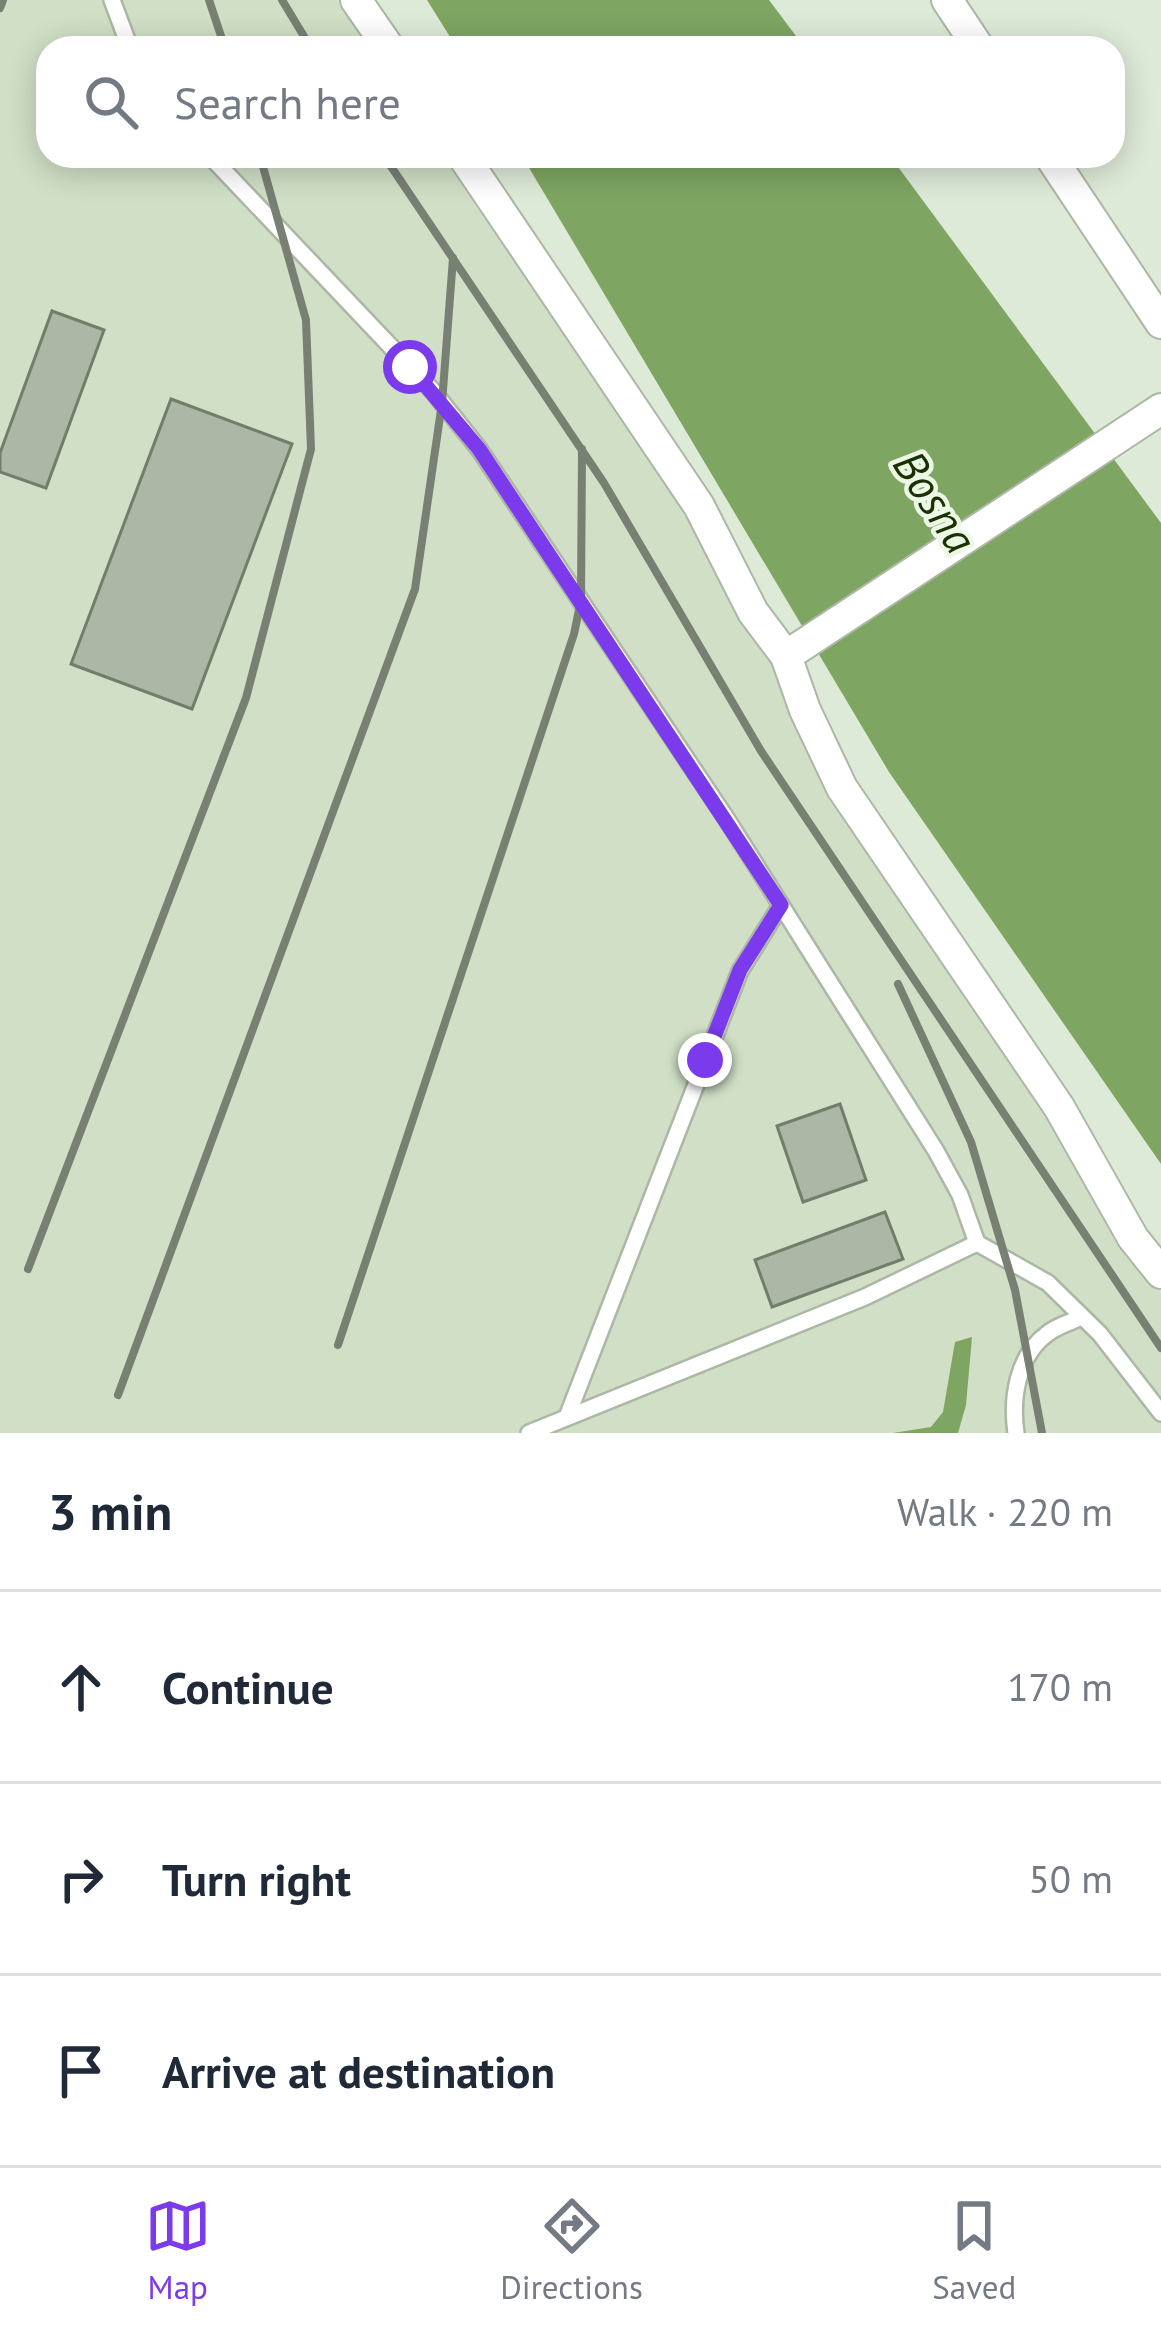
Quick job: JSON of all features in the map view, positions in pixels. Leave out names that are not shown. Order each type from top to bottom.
[{"type":"street","points":[[356,0],[381,36]]},
{"type":"street","points":[[947,0],[971,36]]},
{"type":"street","points":[[471,168],[699,506],[753,612],[793,652],[805,710],[842,788],[1059,1107],[1133,1238],[1161,1274]]},
{"type":"street","points":[[1058,168],[1160,321]]},
{"type":"street","points":[[793,652],[1161,409]]},
{"type":"lane","points":[[112,0],[126,36]]},
{"type":"lane","points":[[220,168],[433,390],[479,449],[781,905],[936,1151],[960,1195],[977,1244],[1048,1283],[1082,1316],[1161,1413]]},
{"type":"lane","points":[[567,1417],[740,970],[781,905]]},
{"type":"lane","points":[[529,1433],[865,1297],[977,1244]]},
{"type":"lane","points":[[1016,1433],[1012,1411],[1029,1353],[1047,1333],[1082,1316]]},
{"type":"shaded area","points":[[0,0],[354,0],[380,36],[36,36],[36,168],[468,168],[689,506],[1094,1193],[1161,1293],[1161,1433],[0,1433]]},
{"type":"water","points":[[427,0],[769,0],[796,36],[450,36]]},
{"type":"water","name":"Bosna","points":[[529,168],[899,168],[1161,523],[1161,1164],[889,772]]},
{"type":"water","points":[[972,1337],[966,1405],[958,1433],[893,1433],[931,1427],[943,1412],[955,1342]]},
{"type":"building","points":[[52,311],[104,330],[46,488],[0,472],[0,453]]},
{"type":"building","points":[[171,399],[292,444],[192,709],[71,664]]},
{"type":"building","points":[[840,1104],[866,1180],[803,1202],[777,1126]]},
{"type":"building","points":[[885,1212],[903,1259],[772,1307],[755,1260]]},
{"type":"railway","points":[[0,8],[3,0]]},
{"type":"railway","points":[[209,0],[221,36]]},
{"type":"railway","points":[[282,0],[304,36]]},
{"type":"railway","points":[[28,1269],[246,698],[311,449],[306,320],[263,168]]},
{"type":"railway","points":[[392,168],[604,483],[761,751],[1161,1348]]},
{"type":"railway","points":[[118,1395],[415,589],[442,403],[453,258]]},
{"type":"railway","points":[[338,1345],[574,634],[581,600],[582,449]]},
{"type":"railway","points":[[898,984],[971,1142],[1015,1290],[1042,1433]]},
{"type":"route","points":[[410,367],[479,449],[781,905],[740,970],[705,1060]]}]
